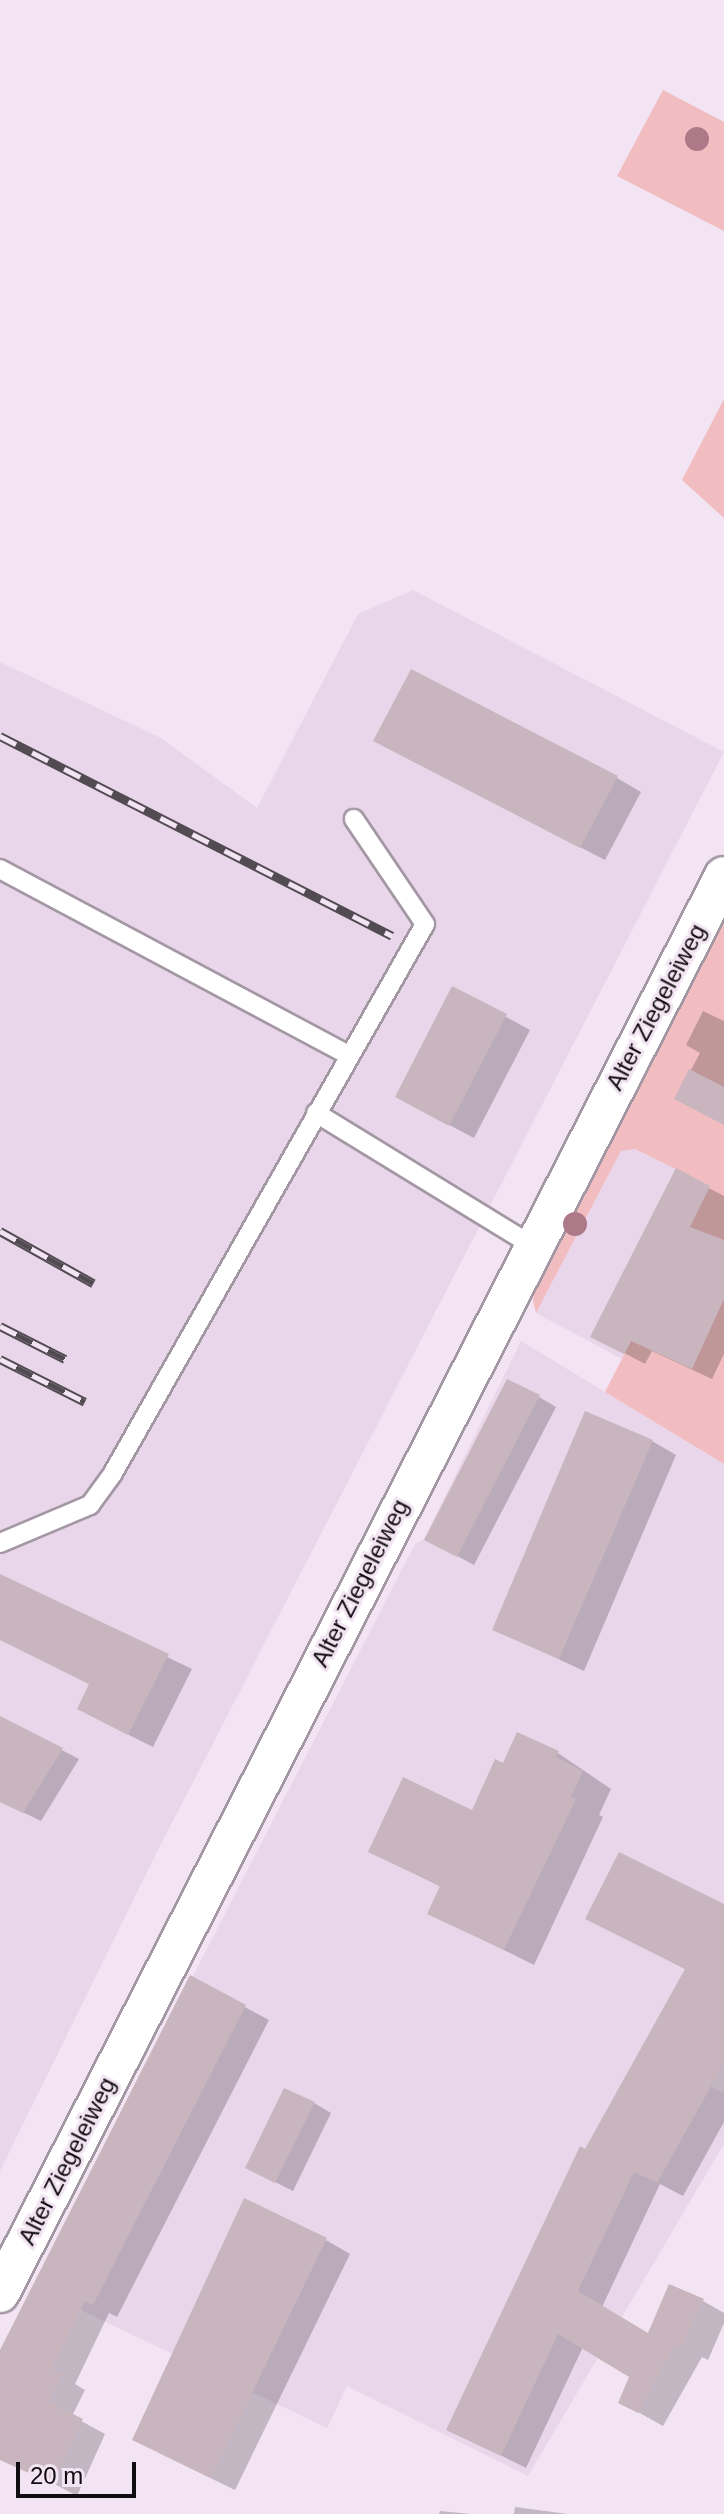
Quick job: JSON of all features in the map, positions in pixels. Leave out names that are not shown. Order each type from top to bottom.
[{"type":"street","name":"Alter Ziegeleiweg","points":[[0,2293],[531,1245],[724,876]]},
{"type":"lane","points":[[0,1543],[90,1505],[425,924],[354,819]]},
{"type":"lane","points":[[0,869],[348,1055]]},
{"type":"lane","points":[[316,1113],[531,1245]]},
{"type":"shaded area","points":[[663,90],[724,122],[724,231],[617,176]]},
{"type":"shaded area","points":[[724,399],[724,518],[682,480]]},
{"type":"shaded area","points":[[413,590],[724,752],[156,1854],[0,2171],[0,662],[161,738],[257,808],[358,614]]},
{"type":"shaded area","points":[[724,912],[724,1464],[605,1392],[710,1186],[635,1149],[621,1151],[536,1313],[533,1301],[535,1279]]},
{"type":"shaded area","points":[[635,1149],[710,1186],[622,1359],[536,1313],[621,1151]]},
{"type":"shaded area","points":[[521,1341],[724,1464],[724,2063],[711,2087],[724,2093],[724,2144],[528,2476],[347,2386],[327,2428],[33,2287],[415,1544],[424,1539]]},
{"type":"building","points":[[411,669],[618,776],[580,848],[373,741]]},
{"type":"building","points":[[452,986],[507,1014],[449,1126],[395,1097]]},
{"type":"building","points":[[689,1069],[724,1087],[724,1125],[674,1099]]},
{"type":"building","points":[[676,1168],[710,1186],[690,1227],[724,1240],[724,1299],[692,1369],[631,1341],[624,1354],[590,1337]]},
{"type":"building","points":[[507,1379],[540,1395],[457,1557],[424,1540]]},
{"type":"building","points":[[585,1411],[653,1440],[559,1659],[492,1630]]},
{"type":"building","points":[[0,1574],[169,1654],[128,1735],[77,1709],[89,1684],[0,1640]]},
{"type":"building","points":[[0,1716],[63,1748],[23,1813],[0,1802]]},
{"type":"building","points":[[517,1732],[559,1751],[556,1757],[583,1771],[571,1797],[576,1799],[504,1950],[427,1914],[440,1886],[368,1852],[403,1777],[472,1810],[495,1759],[503,1763]]},
{"type":"building","points":[[619,1852],[724,1904],[724,2063],[657,2183],[634,2172],[578,2291],[648,2333],[669,2284],[704,2299],[682,2347],[676,2344],[638,2413],[618,2403],[629,2377],[558,2334],[501,2456],[446,2430],[580,2146],[585,2149],[685,1969],[585,1919]]},
{"type":"building","points":[[190,1975],[246,2005],[93,2305],[85,2301],[51,2369],[63,2374],[49,2402],[83,2419],[53,2484],[0,2460],[0,2350]]},
{"type":"building","points":[[284,2088],[315,2102],[275,2183],[245,2168]]},
{"type":"building","points":[[244,2198],[327,2238],[211,2478],[132,2440]]},
{"type":"railway","points":[[0,736],[392,936]]},
{"type":"railway","points":[[0,1231],[93,1283]]},
{"type":"railway","points":[[0,1326],[65,1359]]},
{"type":"railway","points":[[0,1359],[85,1402]]}]
